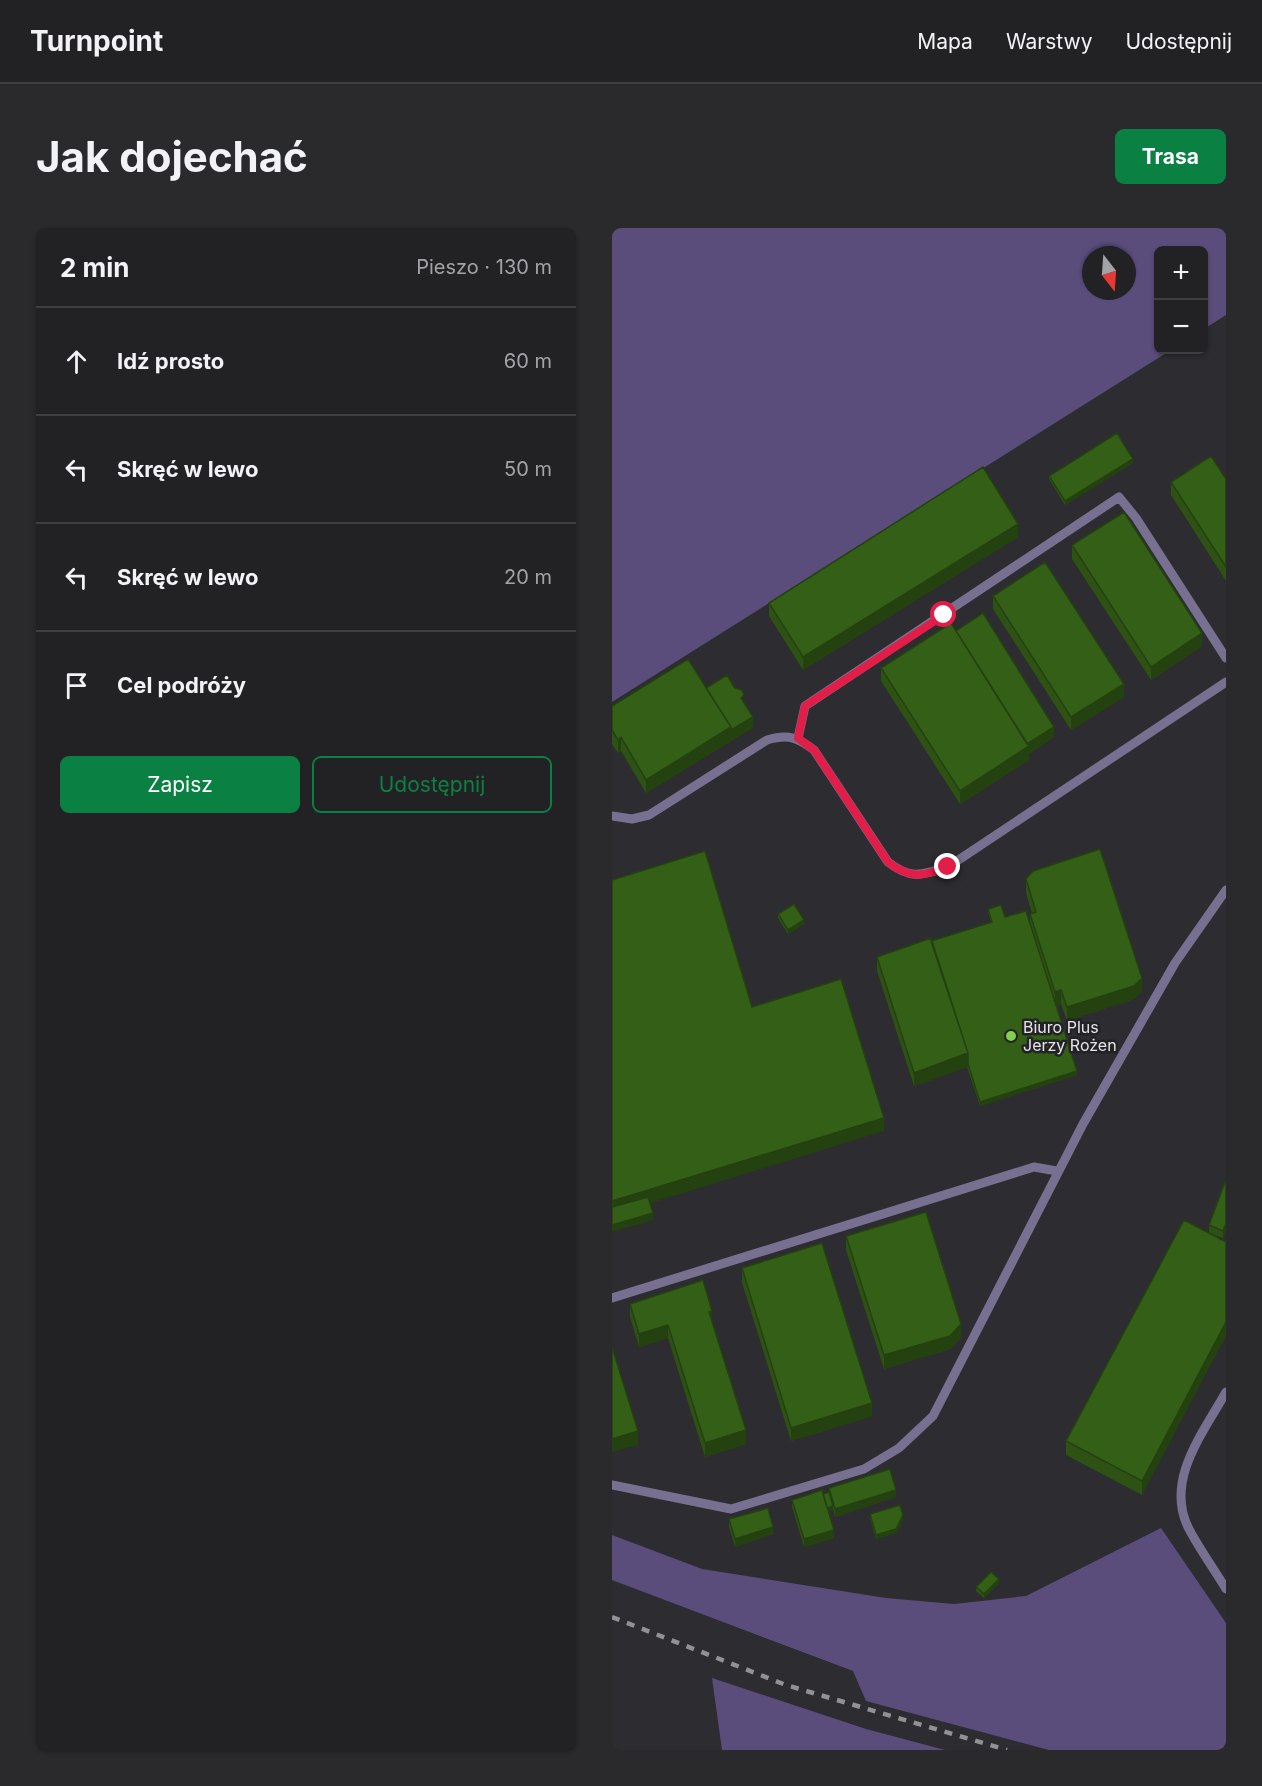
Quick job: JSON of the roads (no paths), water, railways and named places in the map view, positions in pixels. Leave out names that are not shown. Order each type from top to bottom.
[{"type":"lane","points":[[798,738],[805,706],[1119,497],[1136,518],[1226,658]]},
{"type":"lane","points":[[612,816],[632,819],[649,815],[766,740],[779,736],[798,738],[814,750],[888,862],[902,873],[922,876],[948,867],[1226,682]]},
{"type":"lane","points":[[612,1485],[731,1509],[864,1469],[899,1448],[933,1416],[1058,1171],[1175,963],[1226,890]]},
{"type":"lane","points":[[612,1298],[1034,1167],[1058,1171]]},
{"type":"lane","points":[[1226,1392],[1189,1458],[1181,1482],[1180,1497],[1188,1527],[1226,1589]]},
{"type":"railway","points":[[612,1617],[786,1685],[1007,1750]]},
{"type":"place","name":"Biuro Plus Jerzy Rożen","points":[[1011,1036]]}]
